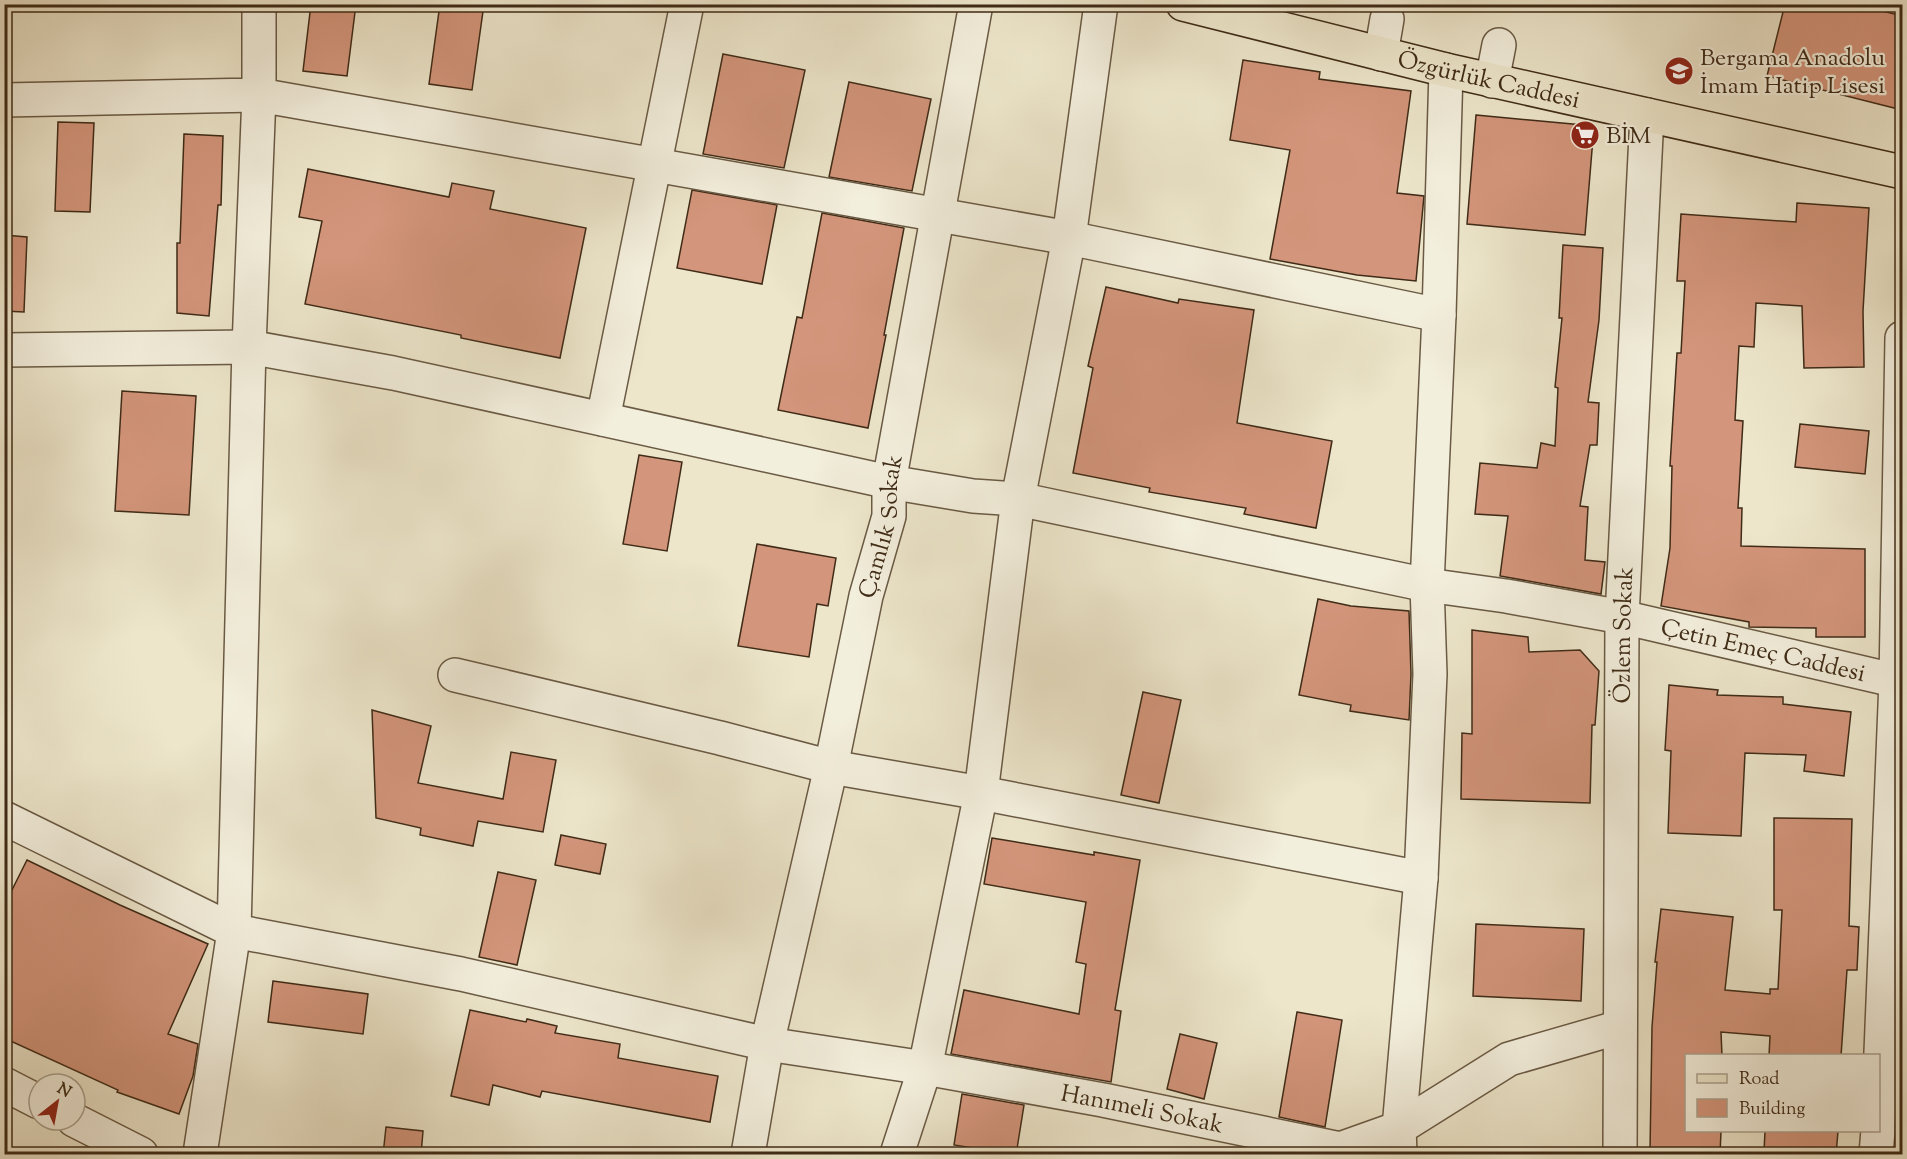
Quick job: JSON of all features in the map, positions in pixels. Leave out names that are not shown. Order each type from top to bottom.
[{"type":"main road","name":"Özgürlük Caddesi","points":[[1183,4],[1492,81],[1902,172]]},
{"type":"street","points":[[200,1155],[234,931],[249,347],[259,95],[259,4]]},
{"type":"street","points":[[603,419],[687,4]]},
{"type":"street","name":"Çamlık Sokak","points":[[748,1155],[768,1044],[831,767],[866,596],[889,516],[889,482],[976,4]]},
{"type":"street","points":[[897,1155],[925,1068],[981,793],[1018,499],[1069,238],[1101,4]]},
{"type":"street","points":[[1380,54],[1387,19]]},
{"type":"street","points":[[1492,81],[1499,45]]},
{"type":"street","points":[[1400,1141],[1421,878],[1430,674],[1427,585],[1439,315],[1446,70]]},
{"type":"street","points":[[4,100],[259,95],[1069,238],[1439,315]]},
{"type":"street","name":"Özlem Sokak","points":[[1620,1155],[1622,617],[1647,115]]},
{"type":"street","points":[[1880,1100],[1895,905],[1902,338]]},
{"type":"street","name":"Çetin Emeç Caddesi","points":[[4,350],[249,347],[393,373],[889,482],[973,496],[1018,499],[1427,585],[1506,596],[1622,617],[1899,682]]},
{"type":"street","points":[[456,675],[831,767],[981,793],[1421,878]]},
{"type":"street","name":"Hanımeli Sokak","points":[[4,818],[234,931],[461,974],[768,1044],[925,1068],[1103,1100],[1340,1149],[1400,1141],[1509,1059],[1620,1028]]},
{"type":"street","points":[[4,1084],[27,1096]]},
{"type":"street","points":[[87,1127],[141,1155]]},
{"type":"street","points":[[1876,1155],[1878,1132]]},
{"type":"building","points":[[311,4],[356,4],[347,76],[303,71]]},
{"type":"building","points":[[440,4],[484,4],[472,90],[429,84]]},
{"type":"building","points":[[1785,4],[1856,4],[1902,16],[1902,110],[1767,76]]},
{"type":"building","points":[[723,54],[805,70],[784,168],[703,154]]},
{"type":"building","points":[[1243,60],[1320,72],[1319,79],[1411,91],[1397,193],[1424,196],[1416,281],[1357,275],[1270,259],[1290,150],[1230,140]]},
{"type":"building","points":[[849,82],[931,99],[912,191],[829,177]]},
{"type":"building","points":[[1476,115],[1594,126],[1585,235],[1467,224]]},
{"type":"building","points":[[58,122],[94,123],[90,212],[55,211]]},
{"type":"building","points":[[184,134],[223,136],[221,205],[218,205],[209,316],[177,313],[177,243],[180,243]]},
{"type":"building","points":[[308,169],[449,197],[452,183],[494,191],[490,209],[586,228],[560,358],[461,338],[461,335],[305,304],[322,221],[299,217]]},
{"type":"building","points":[[692,190],[777,205],[762,284],[677,268]]},
{"type":"building","points":[[1797,203],[1869,208],[1863,311],[1864,367],[1804,368],[1802,306],[1756,303],[1754,347],[1739,346],[1735,420],[1743,421],[1738,508],[1742,508],[1741,546],[1865,549],[1865,637],[1816,637],[1816,628],[1749,627],[1749,622],[1661,606],[1670,548],[1672,466],[1670,466],[1677,353],[1681,353],[1685,281],[1677,281],[1681,214],[1796,222]]},
{"type":"building","points":[[822,213],[904,228],[868,428],[778,410],[797,317],[802,318]]},
{"type":"building","points":[[4,235],[27,237],[24,312],[4,311]]},
{"type":"building","points":[[1563,245],[1603,248],[1599,320],[1588,402],[1599,403],[1597,445],[1590,445],[1580,506],[1588,507],[1585,560],[1605,562],[1601,594],[1500,576],[1508,516],[1475,514],[1480,463],[1537,468],[1541,443],[1555,446],[1558,388],[1555,387],[1562,318],[1559,318]]},
{"type":"building","points":[[1106,287],[1178,303],[1179,299],[1254,310],[1237,423],[1332,441],[1316,528],[1244,514],[1246,508],[1149,492],[1150,488],[1073,473],[1093,368],[1088,366]]},
{"type":"building","points":[[122,391],[196,396],[189,515],[115,511]]},
{"type":"building","points":[[1800,424],[1869,431],[1865,474],[1795,467]]},
{"type":"building","points":[[639,455],[682,462],[667,551],[623,544]]},
{"type":"building","points":[[757,544],[836,558],[828,606],[817,604],[809,657],[738,646]]},
{"type":"building","points":[[1318,599],[1351,606],[1409,611],[1411,674],[1409,720],[1350,711],[1351,705],[1299,695]]},
{"type":"building","points":[[1472,630],[1528,637],[1529,652],[1580,650],[1599,671],[1595,725],[1592,725],[1590,803],[1461,799],[1462,733],[1472,734]]},
{"type":"building","points":[[1669,685],[1718,690],[1717,695],[1783,697],[1783,704],[1851,712],[1844,776],[1804,771],[1806,755],[1745,753],[1741,836],[1668,833],[1671,751],[1665,750]]},
{"type":"building","points":[[1143,692],[1181,700],[1159,803],[1121,795]]},
{"type":"building","points":[[372,710],[431,726],[418,783],[503,799],[511,752],[556,760],[543,832],[478,821],[473,846],[420,835],[421,828],[376,818]]},
{"type":"building","points":[[1774,818],[1852,819],[1849,926],[1859,927],[1857,970],[1847,970],[1841,1054],[1769,1054],[1770,1036],[1721,1032],[1722,1054],[1685,1054],[1685,1132],[1721,1132],[1720,1155],[1650,1151],[1652,1027],[1657,962],[1655,962],[1661,909],[1733,917],[1725,990],[1770,994],[1770,989],[1778,989],[1782,910],[1774,910]]},
{"type":"building","points":[[561,835],[606,844],[600,874],[555,865]]},
{"type":"building","points":[[992,838],[1094,855],[1094,852],[1140,860],[1115,1010],[1121,1011],[1111,1082],[951,1054],[964,990],[1079,1014],[1086,964],[1076,962],[1086,902],[984,884]]},
{"type":"building","points":[[27,860],[208,944],[168,1034],[198,1044],[193,1076],[179,1114],[117,1092],[118,1090],[87,1076],[87,1072],[79,1072],[4,1038],[4,906]]},
{"type":"building","points":[[498,872],[536,880],[517,965],[479,957]]},
{"type":"building","points":[[1476,924],[1584,929],[1581,1001],[1473,996]]},
{"type":"building","points":[[273,981],[368,994],[363,1034],[268,1022]]},
{"type":"building","points":[[470,1010],[526,1022],[527,1019],[557,1026],[555,1033],[620,1044],[618,1058],[718,1076],[710,1122],[542,1091],[540,1097],[493,1085],[489,1105],[451,1096]]},
{"type":"building","points":[[1297,1012],[1342,1020],[1325,1127],[1279,1117]]},
{"type":"building","points":[[1180,1034],[1217,1043],[1204,1099],[1167,1089]]},
{"type":"building","points":[[962,1094],[1024,1105],[1016,1155],[954,1145]]},
{"type":"building","points":[[386,1127],[423,1131],[421,1155],[383,1155]]},
{"type":"building","points":[[1765,1132],[1838,1132],[1836,1155],[1764,1152]]},
{"type":"place","name":"Bergama Anadolu İmam Hatip Lisesi","points":[[1679,71]]},
{"type":"place","name":"BİM","points":[[1585,135]]}]
